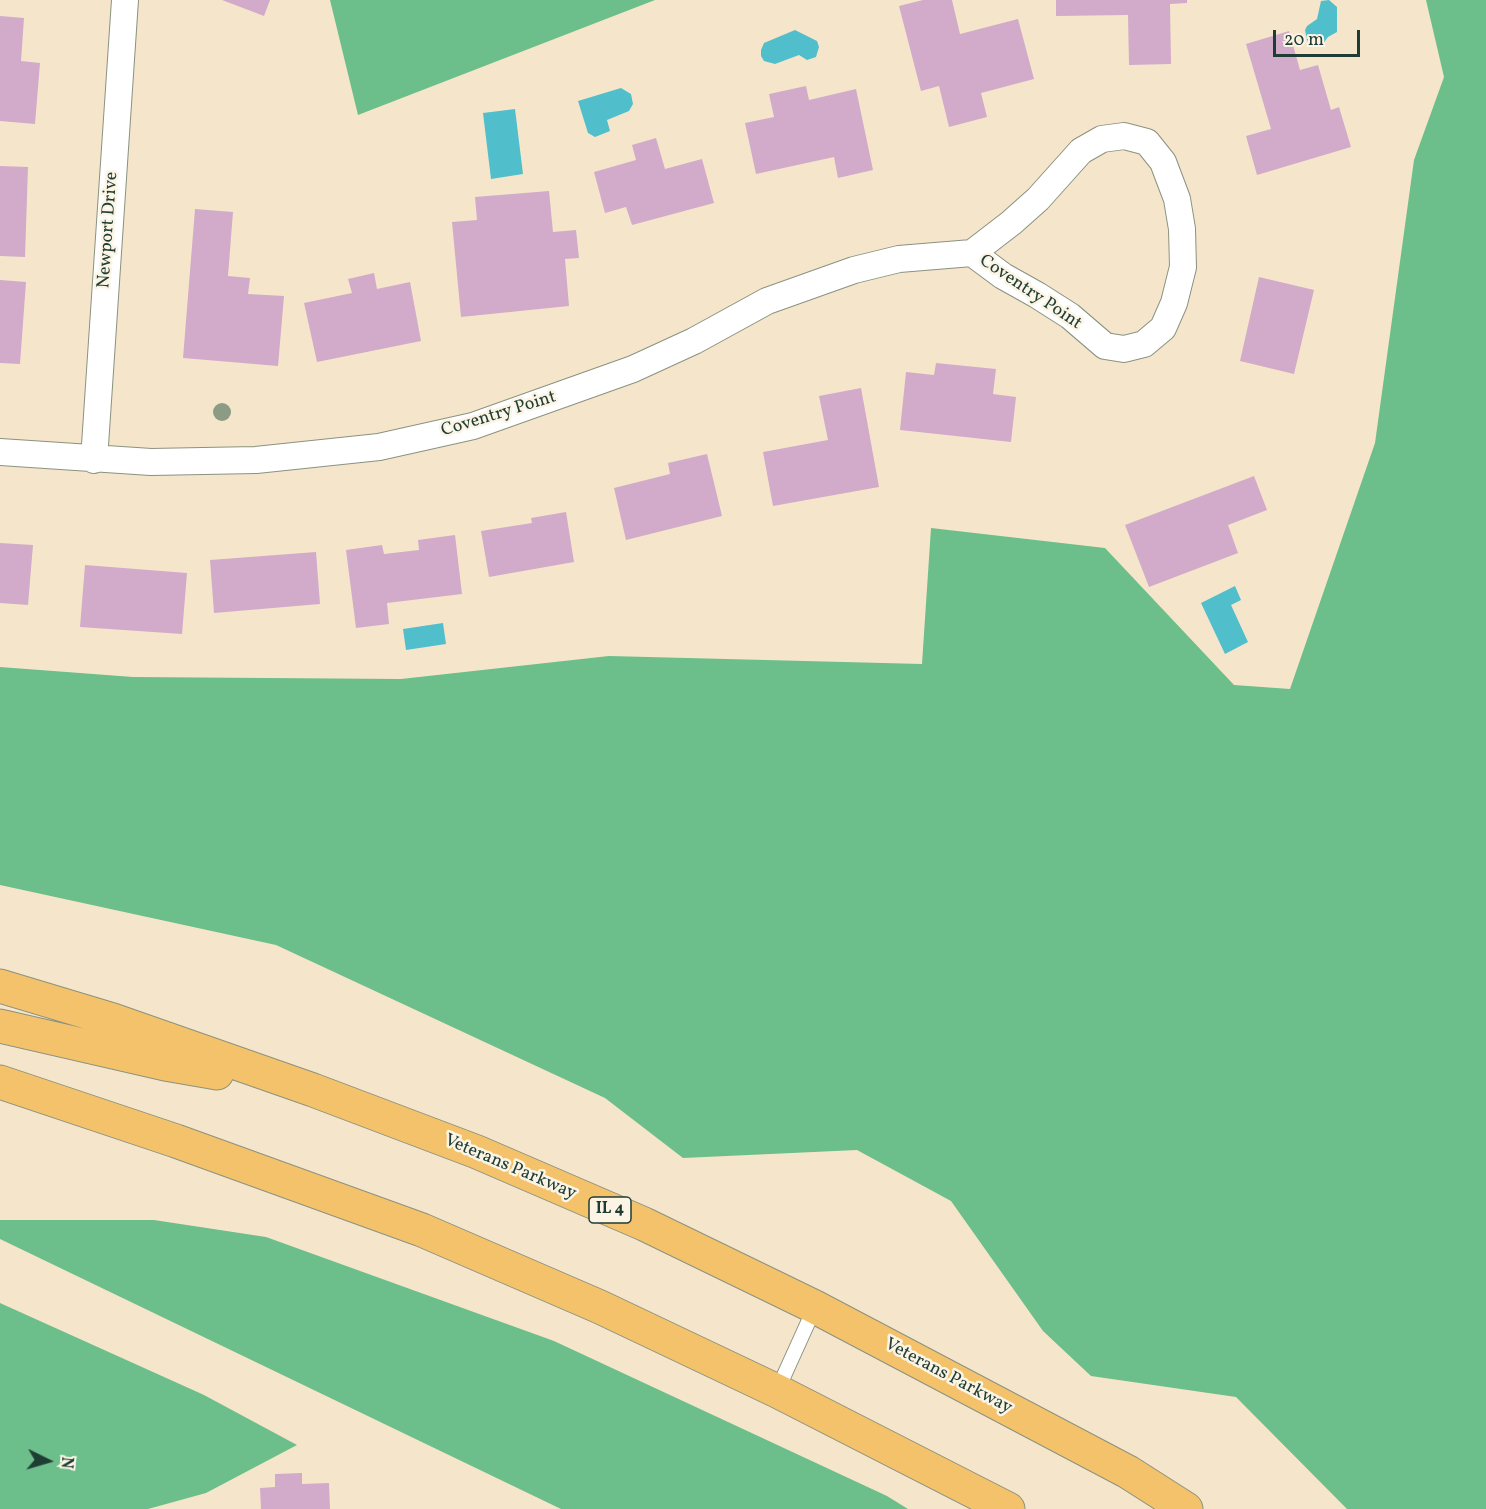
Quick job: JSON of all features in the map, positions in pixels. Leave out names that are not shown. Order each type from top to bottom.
[{"type":"highway","name":"Veterans Parkway","points":[[0,986],[113,1020],[313,1090],[477,1152],[644,1224],[815,1307],[1128,1472],[1186,1509]]},
{"type":"highway","points":[[0,1026],[165,1064],[313,1090]]},
{"type":"highway","points":[[0,1082],[176,1141],[422,1230],[600,1307],[777,1391],[1008,1509]]},
{"type":"street","name":"Newport Drive","points":[[94,460],[125,0]]},
{"type":"street","name":"Coventry Point","points":[[0,452],[94,460],[204,462],[256,460],[379,447],[473,426],[633,369],[694,341],[766,301],[854,270],[899,259],[972,253],[1038,199],[1081,151],[1102,140],[1124,136],[1147,142],[1163,162],[1177,199],[1182,229],[1183,267],[1174,303],[1162,328],[1144,344],[1124,349],[1105,346],[1070,316],[1003,276],[972,253]]},
{"type":"lane","points":[[777,1391],[815,1307]]},
{"type":"green space","points":[[330,0],[655,0],[358,115]]},
{"type":"green space","points":[[1426,0],[1486,0],[1486,1509],[1347,1509],[1236,1397],[1091,1376],[1043,1331],[951,1201],[857,1150],[683,1158],[605,1098],[276,945],[0,885],[0,667],[133,677],[401,679],[609,656],[922,664],[931,528],[1105,548],[1234,685],[1290,689],[1375,443],[1414,160],[1444,77]]},
{"type":"green space","points":[[0,1220],[154,1220],[266,1237],[554,1341],[887,1496],[908,1509],[561,1509],[0,1239]]},
{"type":"green space","points":[[0,1303],[204,1395],[297,1445],[206,1493],[148,1509],[0,1509]]},
{"type":"water","points":[[1329,0],[1337,7],[1337,32],[1328,37],[1322,45],[1311,44],[1307,40],[1305,30],[1317,19],[1321,1]]},
{"type":"water","points":[[795,30],[817,41],[819,47],[816,57],[807,60],[799,55],[775,64],[764,61],[761,50],[764,43]]},
{"type":"water","points":[[621,88],[631,94],[633,104],[629,111],[607,120],[610,131],[595,137],[588,133],[578,101]]},
{"type":"water","points":[[515,109],[523,174],[491,179],[483,113]]},
{"type":"water","points":[[1235,586],[1241,600],[1231,605],[1248,642],[1225,654],[1201,603]]},
{"type":"water","points":[[443,623],[446,644],[406,650],[403,629]]},
{"type":"building","points":[[222,0],[270,0],[264,16]]},
{"type":"building","points":[[923,0],[952,0],[960,34],[1018,19],[1034,79],[981,93],[987,117],[949,127],[939,86],[921,91],[899,6]]},
{"type":"building","points":[[1056,0],[1187,0],[1187,3],[1170,4],[1171,64],[1129,65],[1128,15],[1056,16]]},
{"type":"building","points":[[0,16],[24,18],[21,61],[40,63],[35,124],[0,121]]},
{"type":"building","points":[[1289,31],[1300,70],[1318,65],[1331,110],[1339,107],[1351,147],[1257,175],[1246,136],[1271,129],[1246,44]]},
{"type":"building","points":[[806,86],[809,100],[856,89],[873,170],[838,178],[834,157],[756,174],[745,123],[774,117],[769,94]]},
{"type":"building","points":[[656,138],[665,169],[702,159],[714,203],[632,225],[626,207],[605,213],[594,172],[636,160],[632,145]]},
{"type":"building","points":[[0,166],[28,167],[25,257],[0,256]]},
{"type":"building","points":[[549,191],[553,232],[576,230],[579,258],[565,259],[569,306],[461,317],[452,222],[477,220],[475,197]]},
{"type":"building","points":[[195,209],[233,212],[228,276],[250,278],[248,294],[284,296],[278,366],[183,358]]},
{"type":"building","points":[[374,273],[377,289],[410,282],[421,341],[317,362],[304,303],[352,293],[348,279]]},
{"type":"building","points":[[1259,277],[1314,290],[1294,374],[1240,361]]},
{"type":"building","points":[[0,280],[26,282],[20,364],[0,363]]},
{"type":"building","points":[[936,363],[996,369],[993,394],[1016,397],[1011,442],[900,430],[906,372],[934,375]]},
{"type":"building","points":[[861,388],[879,487],[773,506],[763,452],[828,440],[819,396]]},
{"type":"building","points":[[707,454],[722,516],[626,540],[614,488],[670,474],[668,463]]},
{"type":"building","points":[[1254,476],[1267,510],[1228,525],[1238,553],[1149,587],[1125,525]]},
{"type":"building","points":[[566,512],[574,562],[489,577],[481,531],[532,523],[531,518]]},
{"type":"building","points":[[455,535],[462,594],[387,603],[389,624],[356,628],[346,550],[382,545],[384,554],[419,550],[418,540]]},
{"type":"building","points":[[0,543],[33,545],[28,605],[0,603]]},
{"type":"building","points":[[316,552],[320,604],[214,613],[210,560]]},
{"type":"building","points":[[85,565],[187,573],[182,634],[80,627]]},
{"type":"building","points":[[302,1473],[302,1484],[329,1483],[330,1509],[261,1509],[260,1488],[275,1487],[275,1474]]}]
